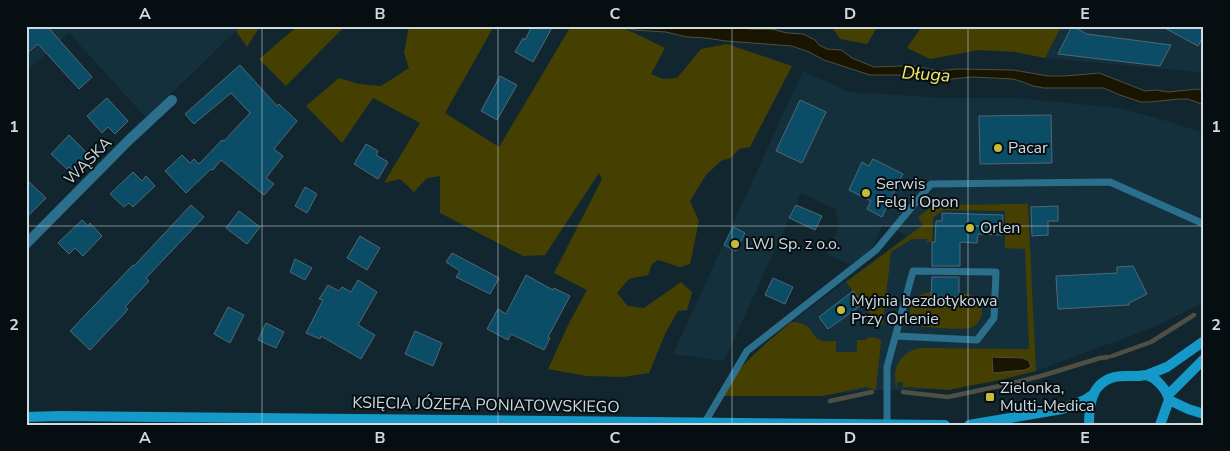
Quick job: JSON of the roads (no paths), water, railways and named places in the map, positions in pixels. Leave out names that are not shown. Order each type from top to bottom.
[{"type":"main road","points":[[1089,425],[1094,394],[1105,381],[1112,377],[1147,375],[1167,367],[1204,341]]},
{"type":"main road","points":[[1160,425],[1169,397],[1204,359]]},
{"type":"main road","points":[[1147,375],[1161,385],[1169,397],[1188,409],[1204,414]]},
{"type":"main road","points":[[969,425],[1062,409],[1085,400],[1094,394]]},
{"type":"main road","name":"KSIĘCIA JÓZEFA PONIATOWSKIEGO","points":[[26,417],[945,425]]},
{"type":"street","name":"WĄSKA","points":[[26,244],[130,139],[172,100]]},
{"type":"lane","points":[[705,422],[746,351],[876,250],[931,184],[1110,182],[1204,224]]},
{"type":"lane","points":[[887,424],[887,367],[913,271],[996,272],[994,318],[977,340],[896,336]]},
{"type":"water","name":"Długa","points":[[620,26],[729,26],[771,29],[803,34],[827,49],[841,50],[852,58],[874,67],[916,66],[938,71],[957,69],[1013,70],[1048,76],[1099,73],[1145,91],[1168,92],[1198,89],[1204,91],[1204,105],[1188,99],[1141,102],[1104,88],[1044,88],[1013,79],[973,77],[940,80],[913,75],[870,75],[824,60],[792,46],[687,37],[666,32],[634,30]]},
{"type":"water","points":[[992,357],[1023,358],[1029,361],[1031,367],[1025,370],[993,373]]},
{"type":"waterway","points":[[1112,356],[1151,342],[1194,315]]},
{"type":"waterway","points":[[903,392],[948,397],[1009,384],[1108,357]]},
{"type":"waterway","points":[[830,401],[872,392]]},
{"type":"place","name":"Pacar","points":[[998,148]]},
{"type":"place","name":"Serwis Felg i Opon","points":[[866,193]]},
{"type":"place","name":"Orlen","points":[[970,228]]},
{"type":"place","name":"LWJ Sp. z o.o.","points":[[735,244]]},
{"type":"place","name":"Myjnia bezdotykowa Przy Orlenie","points":[[841,310]]},
{"type":"place","name":"Zielonka, Multi-Medica","points":[[990,397]]}]
